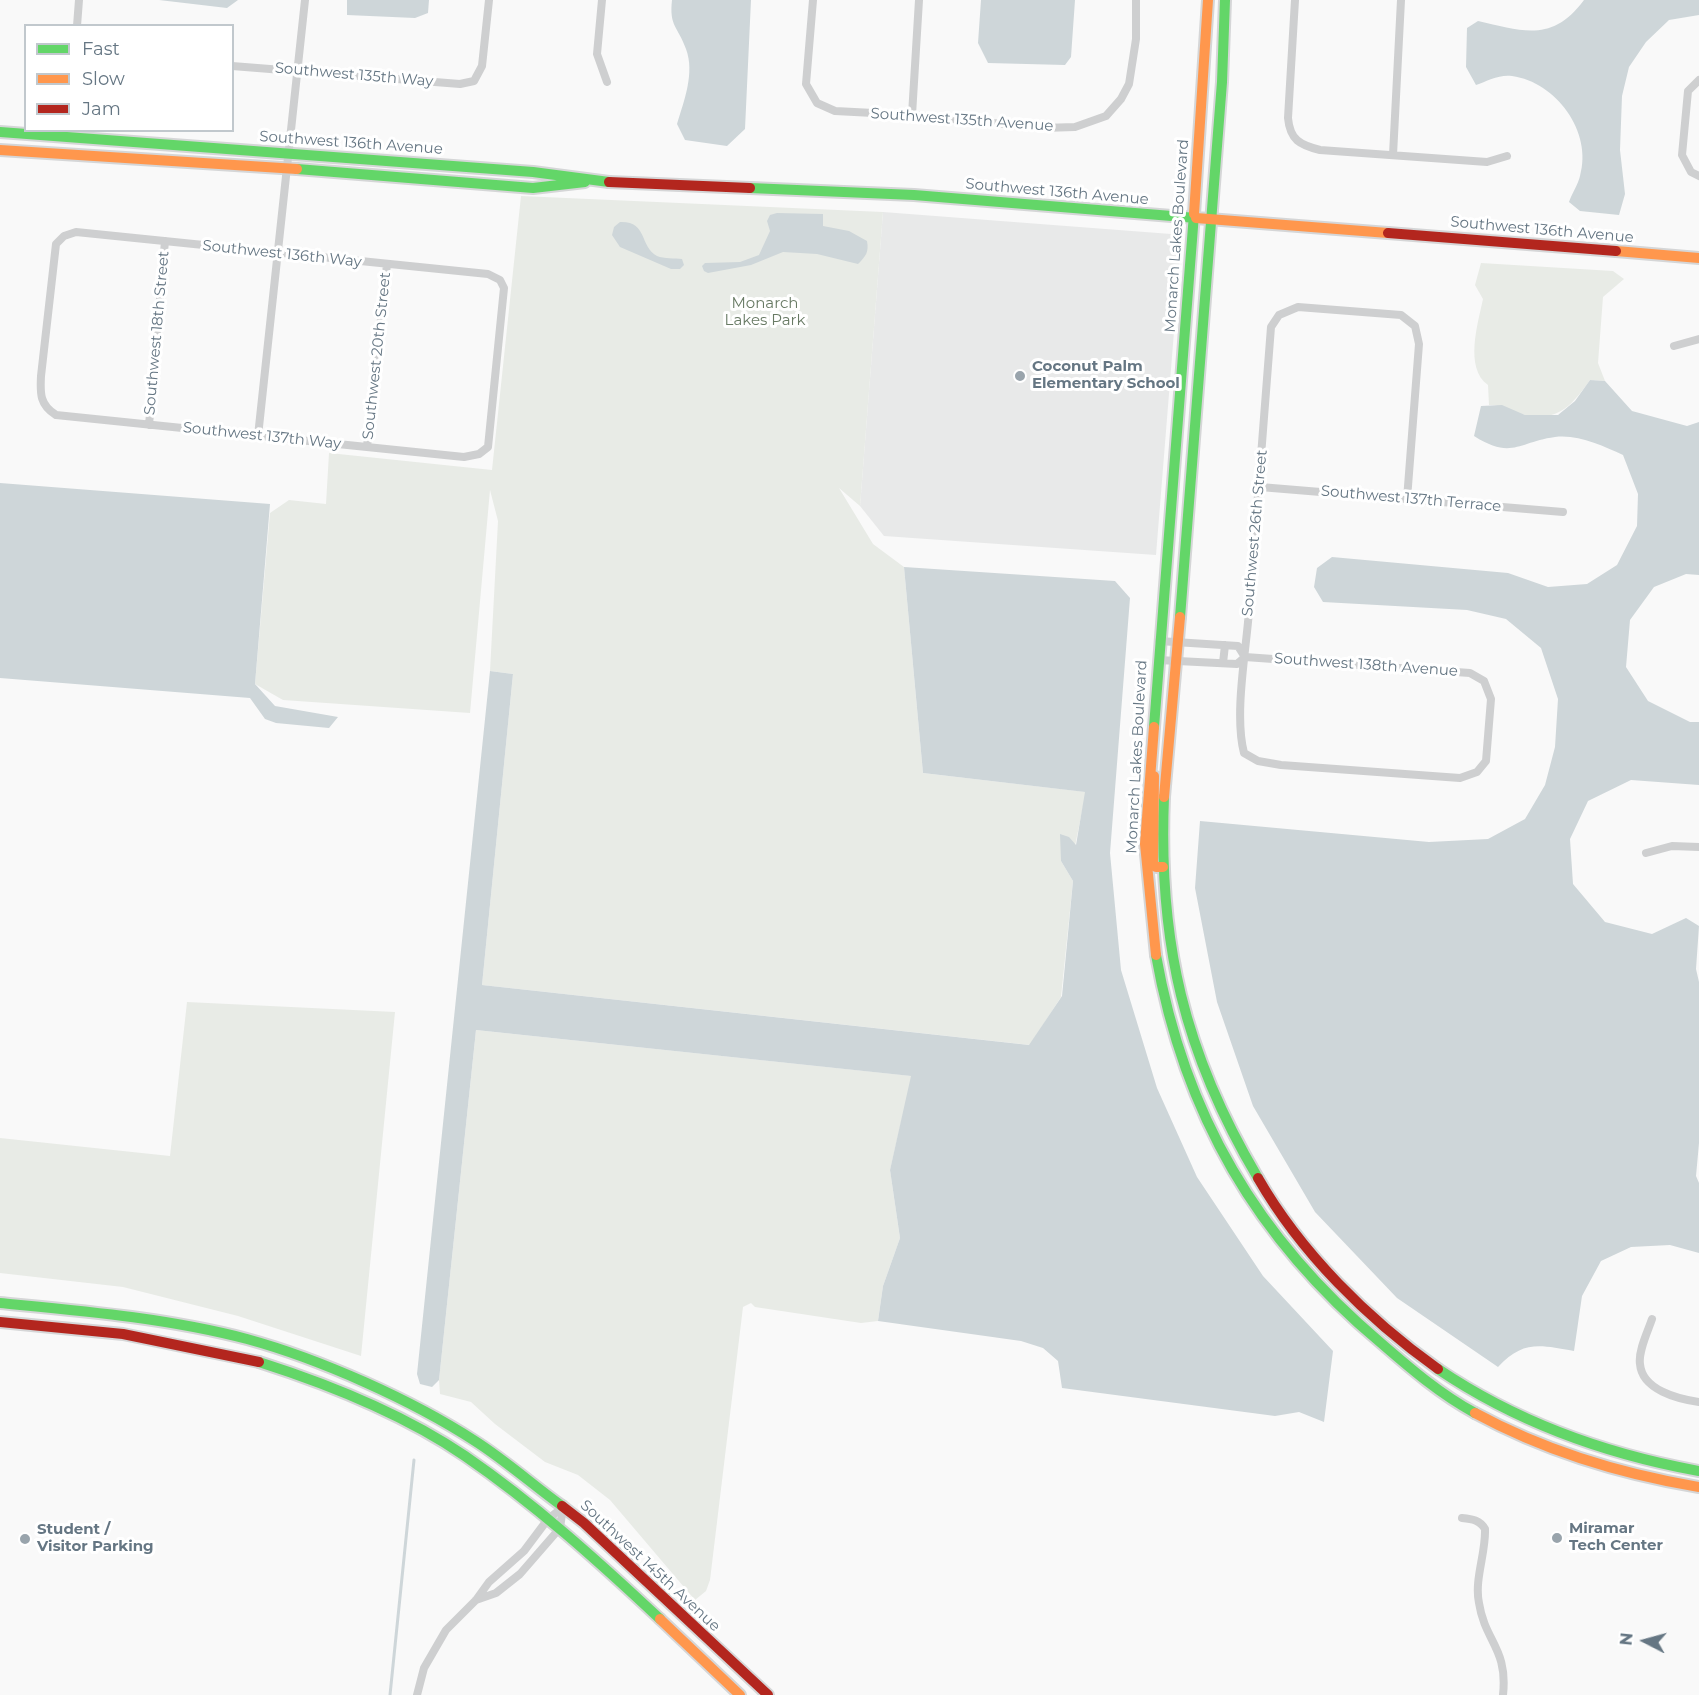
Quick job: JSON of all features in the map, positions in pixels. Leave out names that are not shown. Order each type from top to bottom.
[{"type":"street","points":[[77,24],[80,0]]},
{"type":"street","points":[[258,436],[305,0]]},
{"type":"street","name":"Southwest 135th Way","points":[[234,66],[460,84],[474,81],[483,66],[489,0]]},
{"type":"street","points":[[602,0],[597,54],[607,82]]},
{"type":"street","name":"Southwest 135th Avenue","points":[[813,0],[806,84],[817,103],[835,111],[912,115],[1043,128],[1075,127],[1106,116],[1121,99],[1129,84],[1136,39],[1136,0]]},
{"type":"street","points":[[912,115],[919,0]]},
{"type":"street","name":"Monarch Lakes Boulevard","points":[[1208,0],[1194,218],[1145,844],[1147,894],[1165,1001],[1182,1065],[1208,1123],[1242,1187],[1284,1245],[1312,1280],[1346,1315],[1431,1386],[1497,1423],[1568,1453],[1631,1473],[1699,1487]]},
{"type":"street","name":"Monarch Lakes Boulevard","points":[[1226,0],[1178,642],[1164,780],[1164,903],[1172,962],[1198,1057],[1222,1113],[1252,1168],[1296,1236],[1359,1304],[1439,1370],[1504,1409],[1571,1438],[1634,1458],[1699,1471]]},
{"type":"street","points":[[1294,0],[1288,118],[1289,131],[1294,140],[1320,150],[1487,162],[1507,156]]},
{"type":"street","points":[[1394,155],[1401,0]]},
{"type":"street","points":[[1695,174],[1682,155],[1688,91],[1697,81]]},
{"type":"street","name":"Southwest 136th Avenue","points":[[0,132],[533,172],[592,181],[914,195],[1699,258]]},
{"type":"street","name":"Southwest 136th Avenue","points":[[0,150],[533,188],[562,187],[592,181]]},
{"type":"street","name":"Southwest 136th Way","points":[[45,409],[40,394],[41,376],[56,244],[63,236],[76,232],[488,274],[500,280],[504,288],[488,447],[479,454]]},
{"type":"street","name":"Southwest 18th Street","points":[[149,425],[165,241]]},
{"type":"street","name":"Southwest 20th Street","points":[[367,447],[387,264]]},
{"type":"street","name":"Southwest 26th Street","points":[[1407,499],[1419,344],[1415,326],[1401,315],[1298,307],[1279,315],[1271,327],[1239,735],[1244,753],[1258,760],[1281,765],[1460,778]]},
{"type":"street","points":[[1674,346],[1699,339]]},
{"type":"street","name":"Southwest 137th Way","points":[[45,409],[56,415],[149,425],[464,457],[479,454]]},
{"type":"street","name":"Southwest 137th Terrace","points":[[1260,487],[1563,512]]},
{"type":"street","name":"Southwest 138th Avenue","points":[[1160,641],[1238,646],[1245,657]]},
{"type":"street","points":[[1223,663],[1225,645]]},
{"type":"street","name":"Southwest 138th Avenue","points":[[1158,660],[1237,664],[1245,657],[1470,673],[1484,681],[1491,699],[1486,761],[1477,772],[1460,778]]},
{"type":"street","points":[[1150,758],[1155,781],[1153,863],[1154,866],[1163,867]]},
{"type":"street","points":[[1646,854],[1672,846],[1699,847]]},
{"type":"street","name":"Southwest 145th Avenue","points":[[0,1303],[117,1314],[246,1339],[304,1357],[420,1409],[476,1441],[584,1523],[768,1695]]},
{"type":"street","points":[[1652,1319],[1639,1363],[1644,1377],[1663,1392],[1699,1402]]},
{"type":"street","points":[[0,1322],[123,1334],[240,1356],[294,1373],[411,1424],[465,1456],[560,1528],[741,1695]]},
{"type":"street","points":[[417,1695],[424,1668],[446,1630],[476,1600],[489,1582],[524,1551],[548,1519],[563,1507]]},
{"type":"street","points":[[476,1600],[496,1593],[520,1574],[560,1528],[563,1507]]},
{"type":"street","points":[[1462,1518],[1474,1519],[1485,1529],[1478,1599],[1481,1616],[1505,1666],[1503,1695]]},
{"type":"shaded area","points":[[159,0],[238,0],[227,8]]},
{"type":"shaded area","points":[[347,0],[429,0],[428,13],[415,18],[347,15]]},
{"type":"shaded area","points":[[672,0],[751,0],[745,129],[727,146],[685,140],[677,124],[688,87],[689,68],[686,49],[673,21]]},
{"type":"shaded area","points":[[981,0],[1075,0],[1071,57],[1065,65],[988,63],[978,43]]},
{"type":"shaded area","points":[[1584,0],[1699,0],[1699,15],[1669,20],[1646,42],[1629,67],[1622,96],[1620,150],[1625,194],[1619,215],[1580,211],[1569,202],[1580,176],[1583,159],[1581,143],[1576,127],[1556,99],[1543,88],[1528,80],[1512,76],[1498,77],[1476,85],[1466,67],[1467,28],[1478,21],[1523,30],[1548,28],[1572,14]]},
{"type":"shaded area","name":"Coconut Palm Elementary School","points":[[883,212],[1171,234],[1181,245],[1156,555],[884,536],[860,506]]},
{"type":"shaded area","points":[[777,213],[823,214],[823,226],[849,231],[867,241],[866,254],[858,264],[817,254],[783,252],[751,265],[708,273],[704,271],[702,266],[705,263],[740,262],[759,255],[770,231],[767,221],[770,215]]},
{"type":"shaded area","points":[[620,222],[635,225],[651,252],[657,256],[682,259],[684,265],[680,269],[671,269],[620,247],[612,235],[614,227]]},
{"type":"shaded area","points":[[1590,380],[1605,381],[1632,411],[1687,426],[1699,422],[1699,575],[1686,574],[1654,587],[1630,620],[1626,667],[1648,701],[1690,722],[1699,722],[1699,785],[1631,780],[1588,801],[1570,839],[1573,884],[1605,922],[1652,934],[1686,918],[1699,926],[1696,969],[1699,982],[1699,1143],[1696,1176],[1699,1183],[1699,1253],[1670,1245],[1631,1247],[1601,1261],[1582,1296],[1574,1351],[1542,1346],[1524,1348],[1507,1358],[1498,1367],[1397,1298],[1315,1212],[1253,1106],[1217,1002],[1195,888],[1200,821],[1429,842],[1488,839],[1525,819],[1545,785],[1555,747],[1558,699],[1541,648],[1506,619],[1467,610],[1323,602],[1314,587],[1317,568],[1332,557],[1508,573],[1548,587],[1587,584],[1617,565],[1637,526],[1638,494],[1623,455],[1573,437],[1542,439],[1507,448],[1497,447],[1474,436],[1481,406],[1502,405],[1525,415],[1558,415],[1575,401]]},
{"type":"shaded area","points":[[0,483],[270,504],[255,684],[275,706],[338,717],[329,728],[276,723],[265,719],[250,698],[0,678]]},
{"type":"shaded area","points":[[904,567],[1115,581],[1130,598],[1110,853],[1121,970],[1157,1088],[1197,1177],[1263,1276],[1333,1351],[1324,1422],[1299,1412],[1275,1416],[1062,1388],[1058,1361],[1043,1348],[1021,1341],[878,1321],[883,1286],[900,1238],[890,1170],[911,1076],[476,1030],[439,1380],[432,1387],[420,1384],[417,1374],[490,671],[513,674],[482,985],[1029,1045],[1062,996],[1073,881],[1061,861],[1060,834],[1069,837],[1076,845],[1085,792],[923,773]]},
{"type":"green space","name":"Monarch Lakes Park","points":[[521,196],[883,212],[860,506],[839,488],[873,544],[904,567],[923,773],[1086,792],[1075,846],[1061,861],[1073,881],[1061,997],[1030,1045],[482,985],[513,674],[490,671],[498,521],[490,490],[470,713],[283,700],[255,684],[270,513],[289,500],[326,504],[329,453],[492,470]]},
{"type":"green space","points":[[1481,263],[1613,271],[1624,279],[1603,297],[1598,363],[1605,381],[1590,380],[1564,410],[1547,416],[1525,415],[1489,405],[1488,385],[1476,368],[1475,357],[1476,332],[1483,299],[1475,285]]},
{"type":"green space","points":[[187,1002],[395,1012],[361,1356],[238,1316],[123,1287],[0,1273],[0,1138],[170,1156]]},
{"type":"green space","points":[[476,1030],[912,1076],[890,1170],[900,1238],[883,1286],[878,1321],[861,1323],[755,1307],[751,1303],[743,1307],[710,1580],[706,1591],[695,1600],[610,1500],[578,1475],[545,1462],[495,1424],[471,1402],[440,1394],[439,1380]]},
{"type":"waterway","points":[[390,1695],[414,1460]]},
{"type":"traffic: fast","points":[[1180,617],[1222,82],[1225,0]]},
{"type":"traffic: fast","points":[[0,132],[533,172],[609,182]]},
{"type":"traffic: fast","points":[[297,169],[533,188],[585,182]]},
{"type":"traffic: fast","points":[[750,188],[914,195],[1196,218]]},
{"type":"traffic: fast","points":[[1154,727],[1194,214]]},
{"type":"traffic: fast","points":[[1164,797],[1163,850],[1166,900],[1181,995],[1194,1041],[1211,1086],[1232,1132],[1258,1178]]},
{"type":"traffic: fast","points":[[1156,955],[1169,1013],[1186,1068],[1207,1120],[1232,1170],[1263,1216],[1297,1261],[1337,1303],[1415,1372],[1475,1413]]},
{"type":"traffic: fast","points":[[0,1303],[125,1316],[217,1332],[275,1347],[335,1369],[423,1411],[497,1456],[562,1506]]},
{"type":"traffic: fast","points":[[259,1362],[312,1380],[365,1402],[442,1441],[491,1474],[541,1513],[660,1619]]},
{"type":"traffic: fast","points":[[1438,1369],[1499,1405],[1563,1434],[1630,1455],[1699,1471]]},
{"type":"traffic: slow","points":[[1194,214],[1208,0]]},
{"type":"traffic: slow","points":[[0,150],[297,169]]},
{"type":"traffic: slow","points":[[1196,218],[1388,233]]},
{"type":"traffic: slow","points":[[1616,251],[1699,258]]},
{"type":"traffic: slow","points":[[1164,797],[1180,617]]},
{"type":"traffic: slow","points":[[1154,727],[1145,844],[1156,955]]},
{"type":"traffic: slow","points":[[1154,776],[1153,863],[1156,867],[1163,867]]},
{"type":"traffic: slow","points":[[1475,1413],[1556,1450],[1612,1468],[1699,1487]]},
{"type":"traffic: slow","points":[[660,1619],[740,1695]]},
{"type":"traffic: jam","points":[[609,182],[750,188]]},
{"type":"traffic: jam","points":[[1388,233],[1616,251]]},
{"type":"traffic: jam","points":[[1258,1178],[1294,1232],[1338,1283],[1386,1329],[1438,1369]]},
{"type":"traffic: jam","points":[[0,1322],[123,1334],[259,1362]]},
{"type":"traffic: jam","points":[[562,1506],[584,1523],[768,1695]]},
{"type":"place","name":"Coconut Palm Elementary School","points":[[1020,376]]},
{"type":"place","name":"Miramar Tech Center","points":[[1557,1538]]},
{"type":"place","name":"Student / Visitor Parking","points":[[25,1539]]}]
